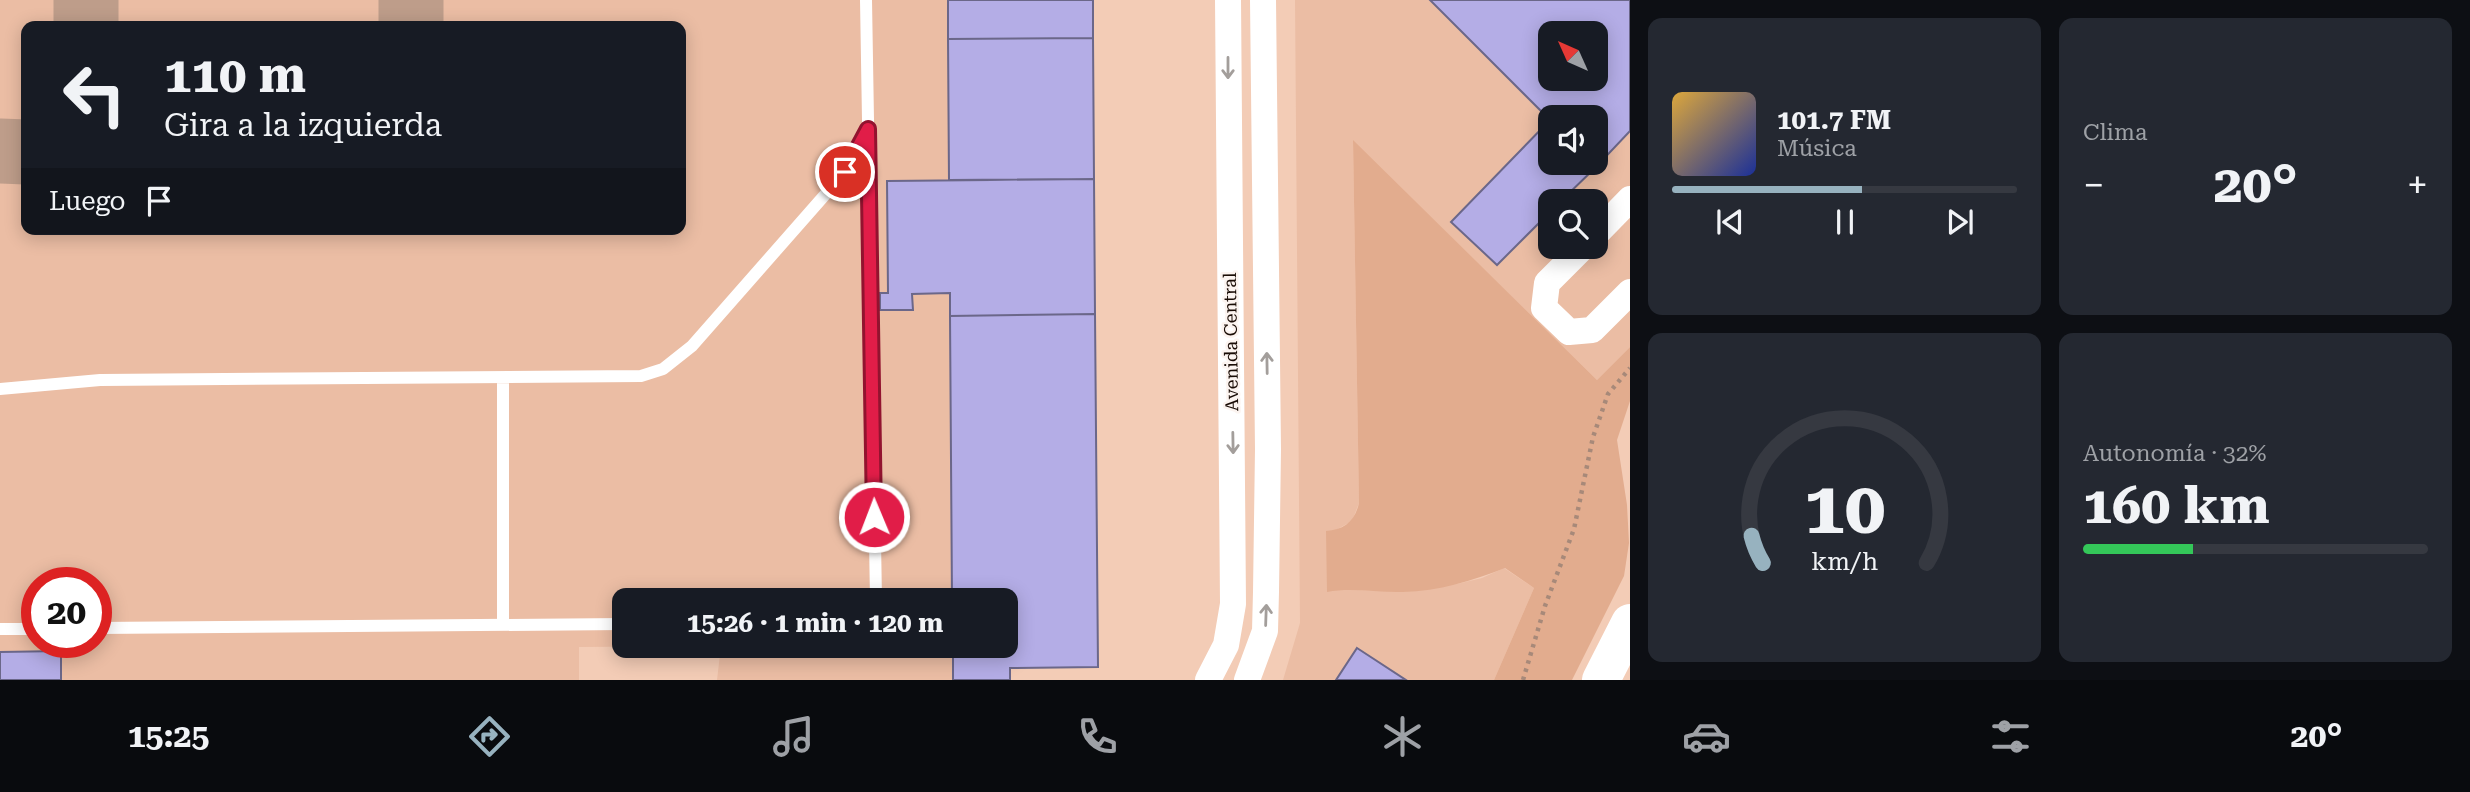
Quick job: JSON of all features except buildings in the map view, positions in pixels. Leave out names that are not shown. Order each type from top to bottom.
[{"type":"main road","points":[[1601,680],[1630,623]]},
{"type":"street","name":"Avenida Central","points":[[1208,680],[1226,645],[1233,604],[1228,0]]},
{"type":"street","name":"Avenida Central","points":[[1247,680],[1265,631],[1266,592],[1268,449],[1263,0]]},
{"type":"street","points":[[1608,222],[1630,199]]},
{"type":"street","points":[[1571,259],[1547,283],[1544,308],[1569,332],[1592,330],[1630,292]]},
{"type":"lane","points":[[866,0],[876,588]]},
{"type":"lane","points":[[0,389],[100,380],[641,376],[663,369],[692,346],[845,172],[868,129]]},
{"type":"lane","points":[[503,378],[503,625]]},
{"type":"lane","points":[[112,628],[612,624]]},
{"type":"lane","points":[[0,629],[21,629]]},
{"type":"path","points":[[1523,680],[1545,607],[1574,529],[1593,437],[1608,394],[1630,368]]},
{"type":"shaded area","points":[[0,0],[1093,0],[1098,667],[1011,668],[1010,680],[717,680],[720,658],[1018,658],[1018,588],[612,588],[612,647],[579,647],[579,680],[0,680]]},
{"type":"shaded area","points":[[1295,0],[1630,0],[1630,347],[1597,380],[1353,141],[1359,503],[1352,521],[1334,531],[1327,591],[1340,589],[1401,592],[1457,584],[1482,578],[1504,568],[1534,588],[1494,680],[1283,680],[1300,623]]},
{"type":"shaded area","points":[[1353,140],[1597,380],[1630,347],[1630,401],[1617,440],[1627,505],[1629,543],[1624,576],[1572,680],[1494,680],[1534,588],[1505,568],[1468,581],[1429,590],[1327,592],[1326,531],[1338,529],[1348,523],[1355,515],[1359,503]]},
{"type":"taxiway","points":[[86,0],[86,21]]},
{"type":"taxiway","points":[[411,0],[411,21]]},
{"type":"taxiway","points":[[0,151],[21,152]]},
{"type":"route","points":[[845,172],[868,129],[874,517]]}]
